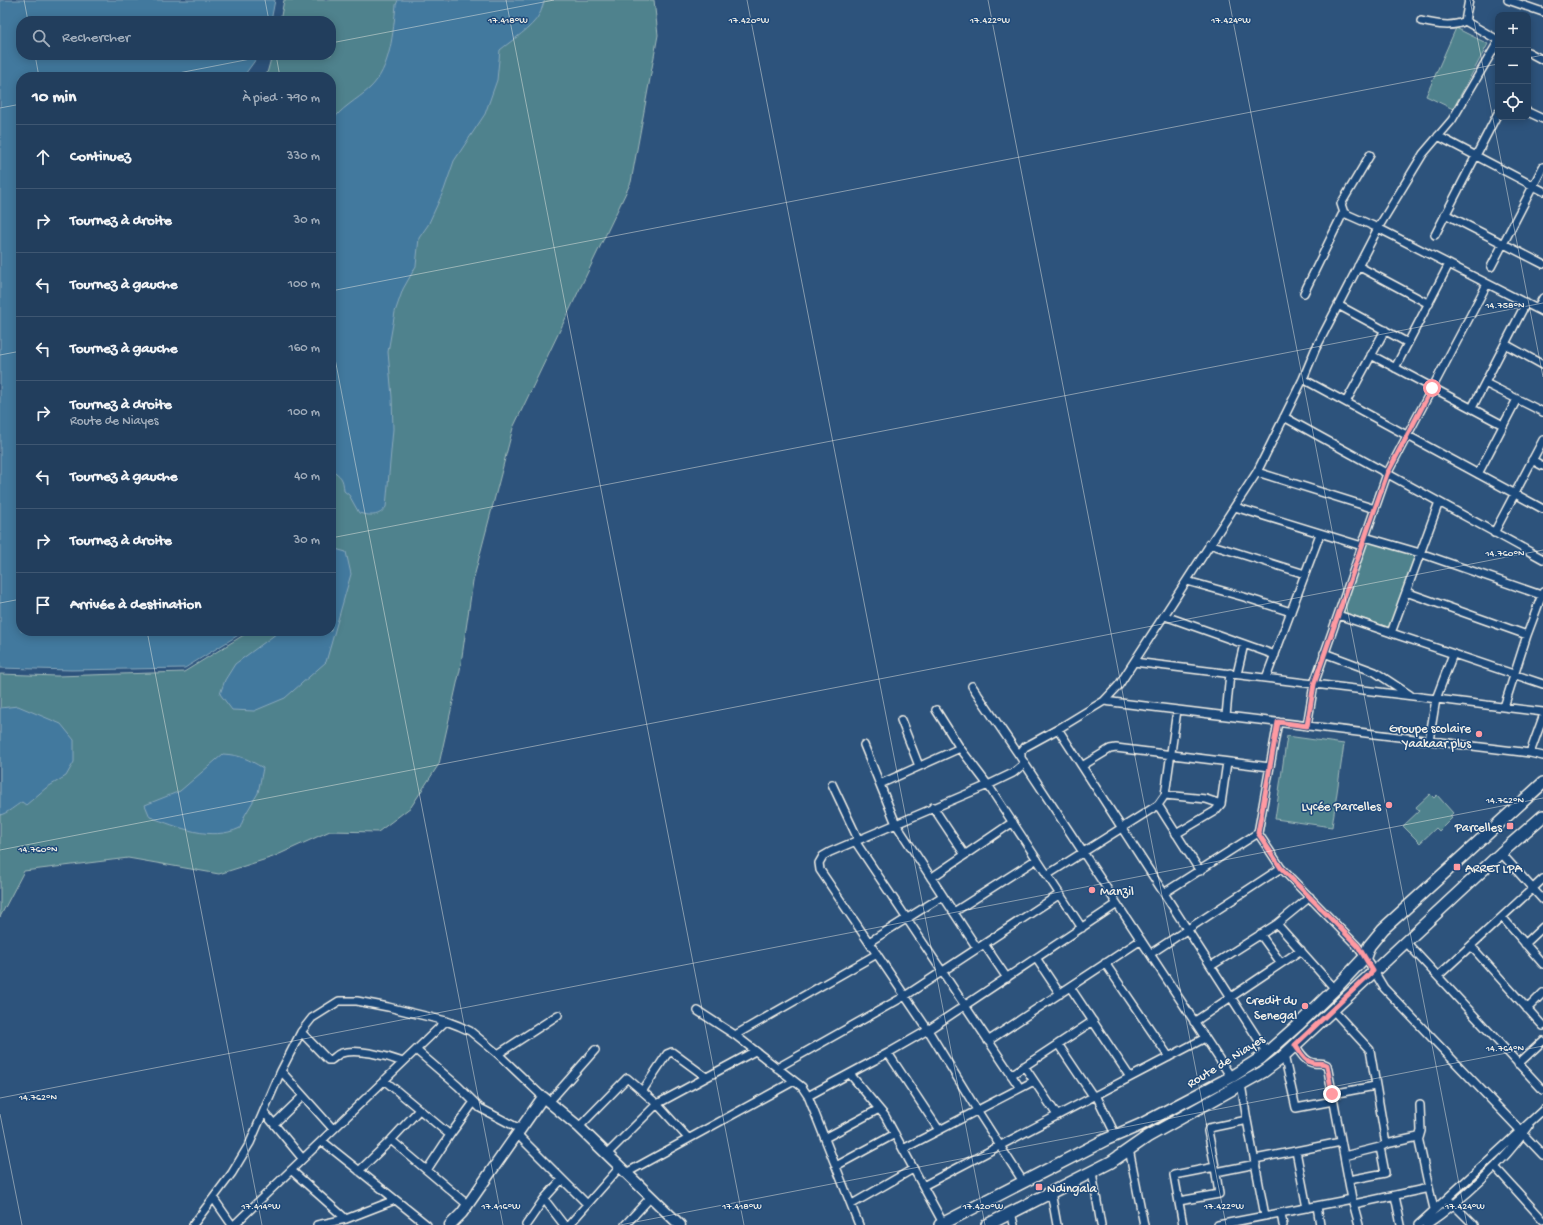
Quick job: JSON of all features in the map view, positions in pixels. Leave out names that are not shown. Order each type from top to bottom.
[{"type":"main road","name":"Route de Niayes","points":[[941,1224],[1140,1125],[1231,1077],[1267,1053],[1335,989],[1365,957],[1374,938],[1388,923],[1543,783]]},
{"type":"main road","name":"Route de Niayes","points":[[987,1225],[1111,1162],[1168,1125],[1264,1072],[1543,816]]},
{"type":"street","points":[[1465,21],[1469,0]]},
{"type":"street","points":[[1508,0],[1543,12]]},
{"type":"street","points":[[1421,22],[1454,26],[1465,21]]},
{"type":"street","points":[[1465,21],[1495,39]]},
{"type":"street","points":[[1023,760],[1021,752],[1025,747],[1104,701],[1119,685],[1165,616],[1209,544],[1257,472],[1303,379],[1315,350],[1378,228],[1423,154],[1452,120],[1495,46]]},
{"type":"street","points":[[1531,54],[1543,60]]},
{"type":"street","points":[[1531,113],[1543,119]]},
{"type":"street","points":[[1435,235],[1495,120]]},
{"type":"street","points":[[1438,136],[1543,191]]},
{"type":"street","points":[[1370,155],[1341,204],[1344,213],[1378,228],[1540,311],[1543,298]]},
{"type":"street","points":[[1491,267],[1543,167]]},
{"type":"street","points":[[1304,293],[1344,213]]},
{"type":"street","points":[[1445,214],[1543,264]]},
{"type":"street","points":[[1395,368],[1449,264]]},
{"type":"street","points":[[1358,266],[1429,304]]},
{"type":"street","points":[[1307,726],[1314,684],[1387,474],[1487,284]]},
{"type":"street","points":[[1472,408],[1526,303]]},
{"type":"street","points":[[1338,304],[1408,343]]},
{"type":"street","points":[[1346,402],[1385,330]]},
{"type":"street","points":[[1505,344],[1543,365]]},
{"type":"street","points":[[1371,355],[1503,425]]},
{"type":"street","points":[[1303,379],[1543,509]]},
{"type":"street","points":[[1485,383],[1543,412]]},
{"type":"street","points":[[1478,474],[1517,399]]},
{"type":"street","points":[[1284,417],[1543,560]]},
{"type":"street","points":[[1494,532],[1543,440]]},
{"type":"street","points":[[1532,460],[1543,466]]},
{"type":"street","points":[[1257,472],[1375,509]]},
{"type":"street","points":[[1391,633],[1439,502]]},
{"type":"street","points":[[1234,507],[1362,546]]},
{"type":"street","points":[[1266,678],[1320,534]]},
{"type":"street","points":[[1365,537],[1420,553],[1542,593],[1504,707]]},
{"type":"street","points":[[1209,544],[1268,561],[1305,574]]},
{"type":"street","points":[[1187,581],[1291,612]]},
{"type":"street","points":[[1406,592],[1527,635]]},
{"type":"street","points":[[1338,615],[1543,684]]},
{"type":"street","points":[[1165,616],[1275,655]]},
{"type":"street","points":[[1226,716],[1233,674],[1244,644]]},
{"type":"street","points":[[1324,654],[1375,672],[1412,696]]},
{"type":"street","points":[[1429,741],[1436,699],[1453,654]]},
{"type":"street","points":[[1134,662],[1543,712]]},
{"type":"street","points":[[972,686],[1023,760],[1231,1077]]},
{"type":"street","points":[[1104,701],[1530,753],[1543,756]]},
{"type":"street","points":[[936,710],[960,748],[988,784],[1082,928]]},
{"type":"street","points":[[1047,875],[1158,805],[1165,795],[1177,710]]},
{"type":"street","points":[[1530,753],[1543,717]]},
{"type":"street","points":[[901,720],[919,766]]},
{"type":"street","points":[[1278,722],[1258,833],[1281,868],[1358,946],[1384,988],[1543,1155]]},
{"type":"street","points":[[1058,729],[1267,1053]]},
{"type":"street","points":[[864,744],[896,824],[977,948]]},
{"type":"street","points":[[880,784],[960,748]]},
{"type":"street","points":[[1082,766],[1113,748],[1270,768]]},
{"type":"street","points":[[1023,760],[1013,773],[856,840],[823,856],[820,859],[819,866],[820,870],[928,1030],[1024,1183]]},
{"type":"street","points":[[1176,834],[1215,811],[1221,804],[1227,762]]},
{"type":"street","points":[[832,784],[856,840],[906,918],[1020,1088]]},
{"type":"street","points":[[1165,795],[1206,799],[1221,804]]},
{"type":"street","points":[[1158,805],[1200,871]]},
{"type":"street","points":[[933,807],[965,855]]},
{"type":"street","points":[[931,878],[1013,822]]},
{"type":"street","points":[[1164,893],[1258,833]]},
{"type":"street","points":[[1501,853],[1543,900]]},
{"type":"street","points":[[954,912],[1037,859]]},
{"type":"street","points":[[1150,954],[1281,868]]},
{"type":"street","points":[[1438,976],[1543,878]]},
{"type":"street","points":[[776,1068],[905,996],[1060,894]]},
{"type":"street","points":[[869,942],[943,896]]},
{"type":"street","points":[[1211,966],[1277,924],[1310,897]]},
{"type":"street","points":[[808,1096],[928,1030],[1117,904]]},
{"type":"street","points":[[1502,917],[1543,964]]},
{"type":"street","points":[[1277,924],[1335,989]]},
{"type":"street","points":[[1525,944],[1543,927]]},
{"type":"street","points":[[1260,934],[1281,963]]},
{"type":"street","points":[[988,1041],[1141,940]]},
{"type":"street","points":[[1406,942],[1543,1090]]},
{"type":"street","points":[[984,944],[1007,978]]},
{"type":"street","points":[[1470,946],[1543,1026]]},
{"type":"street","points":[[1194,1022],[1301,950]]},
{"type":"street","points":[[735,1035],[877,954]]},
{"type":"street","points":[[1036,958],[1060,994]]},
{"type":"street","points":[[1105,963],[1169,1057]]},
{"type":"street","points":[[1070,987],[1130,1077]]},
{"type":"street","points":[[1527,1009],[1543,993]]},
{"type":"street","points":[[193,1225],[214,1199],[250,1143],[281,1071],[301,1032],[312,1018],[339,1001],[388,1007],[446,1021],[470,1032],[498,1054],[578,1127],[680,1225]]},
{"type":"street","points":[[1332,1010],[1370,1050],[1383,1146],[1385,1173],[1349,1180]]},
{"type":"street","points":[[698,1011],[735,1035],[802,1087],[808,1096],[852,1204],[859,1225]]},
{"type":"street","points":[[498,1054],[558,1015]]},
{"type":"street","points":[[214,1199],[233,1225],[446,1021]]},
{"type":"street","points":[[1011,1075],[1093,1021]]},
{"type":"street","points":[[301,1032],[328,1060],[331,1060],[338,1055],[351,1052],[388,1056],[403,1062]]},
{"type":"street","points":[[923,1186],[1205,1038]]},
{"type":"street","points":[[1518,1064],[1543,1040]]},
{"type":"street","points":[[1058,1044],[1094,1096],[1116,1136]]},
{"type":"street","points":[[1295,1045],[1308,1062],[1315,1064],[1323,1062],[1327,1065],[1341,1142],[1359,1225]]},
{"type":"street","points":[[416,1050],[458,1086],[480,1108],[518,1131],[587,1204]]},
{"type":"street","points":[[454,1224],[518,1131],[595,1050]]},
{"type":"street","points":[[607,1154],[657,1104],[755,1051]]},
{"type":"street","points":[[643,1090],[667,1054],[672,1052],[706,1077]]},
{"type":"street","points":[[888,1053],[939,1130]]},
{"type":"street","points":[[1284,1055],[1296,1108],[1375,1086]]},
{"type":"street","points":[[1024,1066],[1057,1115]]},
{"type":"street","points":[[281,1071],[333,1129]]},
{"type":"street","points":[[850,1074],[879,1109],[895,1134],[923,1186],[941,1224]]},
{"type":"street","points":[[578,1127],[627,1078],[643,1090],[688,1138]]},
{"type":"street","points":[[384,1080],[450,1135]]},
{"type":"street","points":[[569,1225],[587,1204],[623,1170],[688,1138],[794,1081]]},
{"type":"street","points":[[903,1149],[1034,1081]]},
{"type":"street","points":[[1241,1084],[1265,1216]]},
{"type":"street","points":[[274,1124],[303,1096]]},
{"type":"street","points":[[427,1170],[474,1102]]},
{"type":"street","points":[[1420,1105],[1421,1131],[1419,1138],[1434,1209]]},
{"type":"street","points":[[825,1138],[879,1109]]},
{"type":"street","points":[[359,1171],[419,1110]]},
{"type":"street","points":[[1418,1225],[1521,1132],[1543,1110]]},
{"type":"street","points":[[264,1112],[302,1158]]},
{"type":"street","points":[[1179,1201],[1219,1194],[1216,1169],[1208,1131],[1209,1128],[1247,1120]]},
{"type":"street","points":[[1426,1225],[1454,1204],[1495,1167],[1512,1150],[1521,1132]]},
{"type":"street","points":[[836,1166],[895,1134]]},
{"type":"street","points":[[1344,1156],[1419,1138]]},
{"type":"street","points":[[322,1140],[427,1225]]},
{"type":"street","points":[[391,1140],[468,1205]]},
{"type":"street","points":[[1183,1225],[1174,1175],[1216,1169],[1341,1142]]},
{"type":"street","points":[[1129,1149],[1144,1225]]},
{"type":"street","points":[[1296,1151],[1307,1208]]},
{"type":"street","points":[[1495,1167],[1543,1220]]},
{"type":"street","points":[[852,1204],[913,1169]]},
{"type":"street","points":[[291,1170],[346,1219]]},
{"type":"street","points":[[1092,1172],[1101,1225]]},
{"type":"street","points":[[526,1225],[544,1199],[562,1179]]},
{"type":"street","points":[[1218,1225],[1240,1223],[1265,1216],[1317,1206],[1395,1196],[1429,1188]]},
{"type":"street","points":[[1051,1192],[1057,1225]]},
{"type":"street","points":[[1395,1196],[1401,1225]]},
{"type":"street","points":[[625,1225],[651,1197]]},
{"type":"street","points":[[544,1199],[564,1225]]},
{"type":"street","points":[[1447,1199],[1454,1204],[1468,1222],[1474,1225]]},
{"type":"street","points":[[317,1225],[346,1219],[395,1200]]},
{"type":"street","points":[[1317,1206],[1320,1225]]},
{"type":"street","points":[[1011,1212],[1014,1225]]},
{"type":"street","points":[[1280,1213],[1283,1225]]},
{"type":"street","points":[[1439,1216],[1441,1225]]},
{"type":"green space","points":[[284,0],[654,0],[658,35],[631,182],[513,428],[473,581],[460,670],[439,764],[411,807],[378,832],[330,831],[273,857],[219,874],[128,858],[24,871],[0,917],[0,674],[57,676],[184,672],[242,636],[336,636],[336,72],[267,72],[271,60],[336,60],[336,16],[281,16]]},
{"type":"green space","points":[[1456,28],[1488,44],[1453,109],[1426,96]]},
{"type":"green space","points":[[1367,540],[1415,556],[1391,628],[1343,612]]},
{"type":"green space","points":[[1287,736],[1344,744],[1332,827],[1275,819]]},
{"type":"green space","points":[[1430,794],[1434,798],[1437,795],[1453,813],[1450,816],[1452,818],[1439,831],[1436,828],[1420,843],[1403,826],[1419,811],[1416,807]]},
{"type":"water","points":[[0,0],[275,0],[272,16],[16,16],[16,60],[255,60],[247,72],[16,72],[16,636],[237,636],[185,668],[71,670],[0,668]]},
{"type":"water","points":[[398,0],[545,0],[540,13],[532,25],[500,50],[497,80],[485,114],[454,161],[444,190],[428,225],[419,238],[416,266],[403,289],[395,312],[388,352],[393,429],[386,507],[380,513],[367,515],[359,513],[349,495],[344,491],[341,478],[336,473],[336,117],[344,108],[370,88],[377,80],[387,60],[390,49]]},
{"type":"water","points":[[336,549],[346,552],[351,574],[336,627]]},
{"type":"water","points":[[273,636],[333,636],[326,662],[285,698],[254,711],[232,710],[220,694],[225,680],[235,664]]},
{"type":"water","points":[[18,706],[61,724],[74,740],[74,762],[66,776],[46,788],[26,805],[22,802],[0,815],[0,708]]},
{"type":"water","points":[[223,754],[244,758],[263,768],[258,793],[245,815],[240,828],[218,834],[195,832],[150,817],[145,805],[180,791]]},
{"type":"place","name":"Groupe scolaire Yaakaar plus","points":[[1479,734]]},
{"type":"place","name":"Lycée Parcelles","points":[[1389,805]]},
{"type":"place","name":"Parcelles","points":[[1510,826]]},
{"type":"place","name":"ARRET LPA","points":[[1457,867]]},
{"type":"place","name":"Manzil","points":[[1092,890]]},
{"type":"place","name":"Credit du Senegal","points":[[1305,1006]]},
{"type":"place","name":"Ndingala","points":[[1039,1187]]},
{"type":"route","points":[[1332,1094],[1327,1065],[1323,1062],[1315,1064],[1308,1062],[1295,1045],[1373,971],[1358,946],[1281,868],[1258,833],[1278,722],[1307,726],[1314,684],[1387,474],[1432,388]]}]
